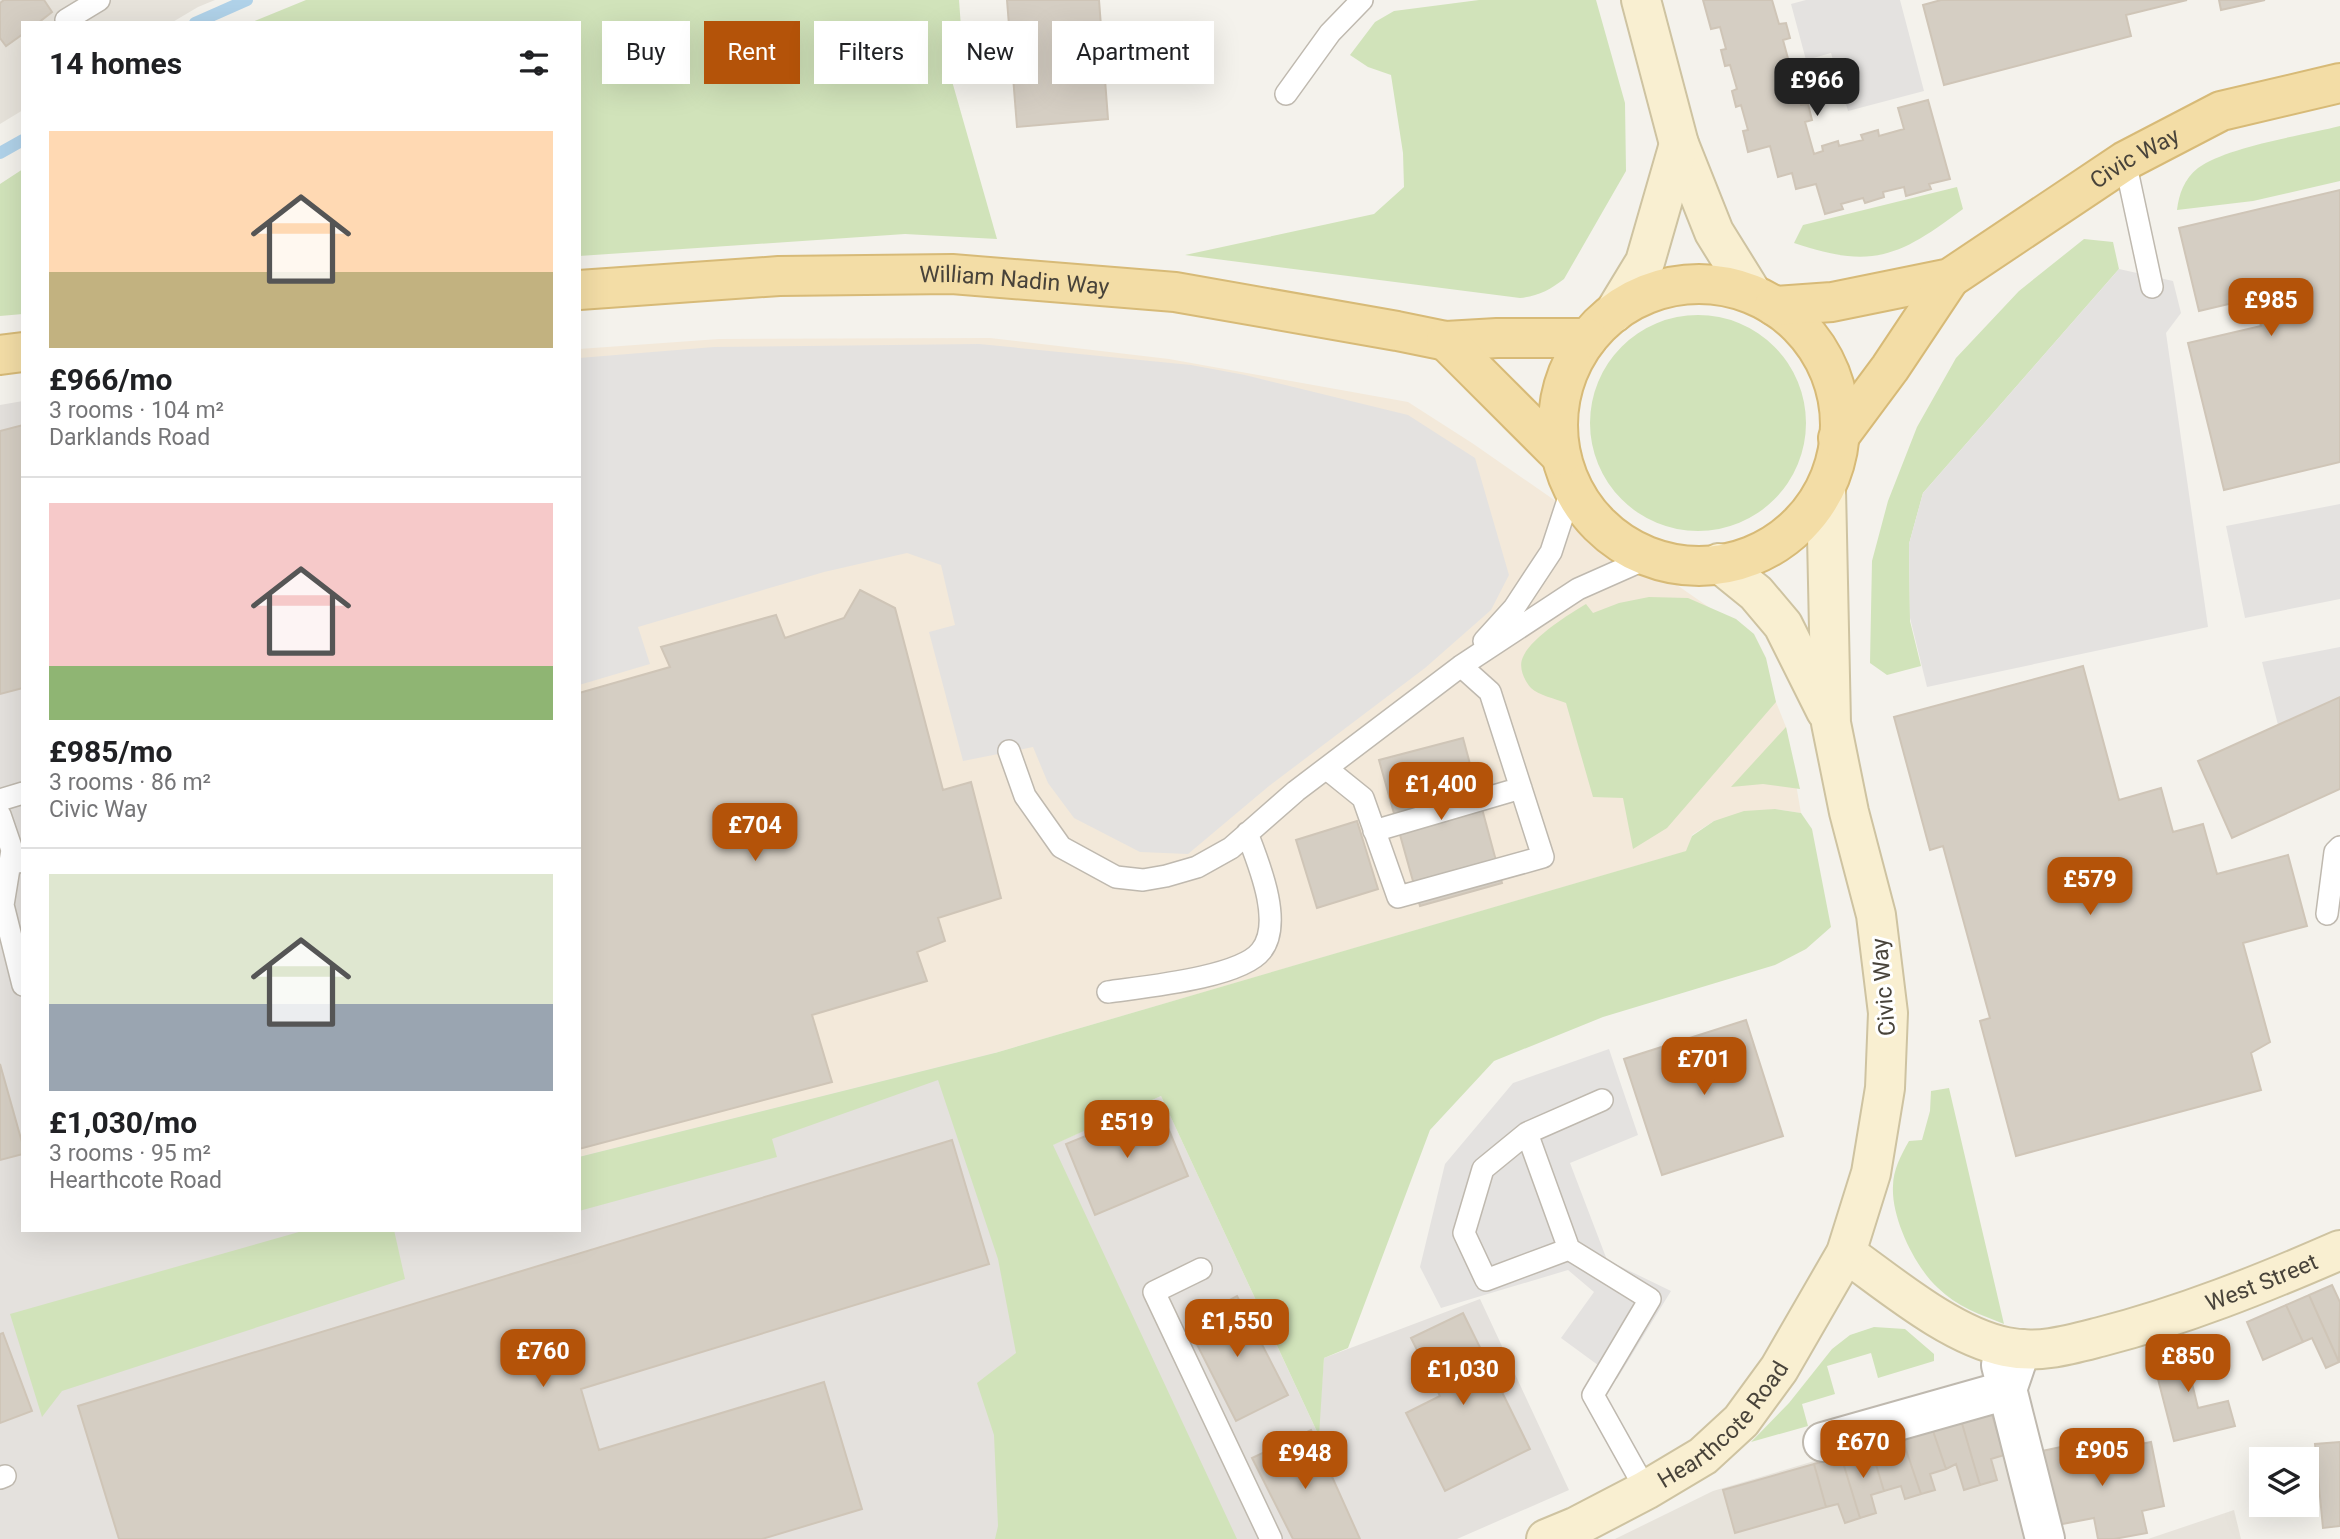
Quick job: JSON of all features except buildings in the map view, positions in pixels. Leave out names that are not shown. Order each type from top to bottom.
[{"type":"main road","name":"Civic Way","points":[[1762,298],[1832,302],[1950,278],[2124,162],[2221,111],[2340,83]]},
{"type":"main road","name":"William Nadin Way","points":[[581,290],[779,276],[952,274],[1175,292],[1446,341],[1497,338],[1601,325]]},
{"type":"main road","name":"Civic Way","points":[[1838,438],[1890,368],[1950,278]]},
{"type":"main road","points":[[1446,341],[1566,474],[1591,520],[1615,544],[1648,558],[1682,565],[1719,563],[1751,556],[1777,541],[1802,518],[1826,489],[1835,464],[1838,438],[1834,386],[1806,331],[1762,298],[1733,285],[1710,282],[1676,285],[1643,295],[1601,325],[1571,366],[1561,427],[1566,474]]},
{"type":"main road","points":[[0,355],[21,352]]},
{"type":"street","points":[[1641,0],[1679,144],[1714,232],[1762,298]]},
{"type":"street","points":[[1601,325],[1645,262],[1679,144]]},
{"type":"street","name":"Civic Way","points":[[1826,489],[1831,723],[1849,812],[1876,915],[1888,1013],[1886,1075],[1880,1124],[1871,1173],[1846,1253]]},
{"type":"street","name":"Civic Way","points":[[1719,563],[1756,593],[1783,625],[1831,723]]},
{"type":"street","name":"West Street","points":[[1846,1253],[1909,1298],[1973,1336],[2008,1347],[2050,1350],[2137,1327],[2278,1277],[2340,1250]]},
{"type":"street","name":"Hearthcote Road","points":[[1546,1539],[1646,1490],[1703,1456],[1741,1421],[1779,1369],[1846,1253]]},
{"type":"street","points":[[2008,1347],[2007,1390],[2045,1539]]},
{"type":"street","points":[[1823,1442],[2007,1390]]},
{"type":"lane","points":[[66,20],[99,0]]},
{"type":"lane","points":[[1286,94],[1330,33],[1358,1],[1362,0]]},
{"type":"lane","points":[[2124,162],[2152,287]]},
{"type":"lane","points":[[1461,666],[1514,608],[1551,552],[1566,474]]},
{"type":"lane","points":[[1009,751],[1025,796],[1061,847],[1116,877],[1143,880],[1197,867],[1231,848],[1296,791],[1461,666],[1578,589],[1648,558]]},
{"type":"lane","points":[[1327,769],[1363,797],[1398,897],[1543,858],[1490,692],[1461,666]]},
{"type":"lane","points":[[1374,831],[1521,788]]},
{"type":"lane","points":[[0,800],[21,794]]},
{"type":"lane","points":[[0,815],[12,850],[21,866]]},
{"type":"lane","points":[[1108,992],[1190,979],[1243,966],[1262,951],[1270,929],[1265,881],[1247,833]]},
{"type":"lane","points":[[2327,914],[2335,852],[2340,847]]},
{"type":"lane","points":[[12,850],[3,905],[21,977]]},
{"type":"lane","points":[[1569,1249],[1486,1280],[1464,1233],[1483,1170],[1527,1133],[1602,1100]]},
{"type":"lane","points":[[1527,1133],[1569,1249],[1650,1299],[1593,1395],[1646,1490]]},
{"type":"lane","points":[[1201,1269],[1154,1292],[1271,1539]]},
{"type":"shaded area","points":[[0,0],[215,0],[174,21],[21,21],[21,111],[0,124]]},
{"type":"shaded area","points":[[1806,0],[1900,0],[1924,91],[1848,111],[1831,53],[1806,60],[1791,4]]},
{"type":"shaded area","points":[[2119,269],[2173,281],[2181,313],[2166,333],[2208,627],[1927,687],[1910,618],[1909,544],[1923,493]]},
{"type":"shaded area","points":[[990,338],[1169,359],[1408,402],[1472,443],[1749,635],[1786,727],[1801,813],[1775,809],[1714,821],[1692,835],[1687,851],[995,1053],[581,1156],[581,349],[719,339]]},
{"type":"shaded area","points":[[979,344],[1191,365],[1245,375],[1408,415],[1475,458],[1509,575],[1491,610],[1425,668],[1269,786],[1188,854],[1140,852],[1074,818],[1048,783],[1033,747],[963,761],[929,632],[955,625],[941,565],[907,553],[824,572],[638,627],[650,664],[581,684],[581,358],[714,347]]},
{"type":"shaded area","points":[[21,401],[21,1232],[581,1232],[581,1156],[995,1053],[1052,1145],[1161,1096],[1318,1434],[1324,1358],[1480,1299],[1569,1490],[1457,1539],[0,1539],[0,405]]},
{"type":"shaded area","points":[[2340,504],[2340,599],[2245,618],[2226,526]]},
{"type":"shaded area","points":[[2340,647],[2340,697],[2278,725],[2262,662]]},
{"type":"shaded area","points":[[1609,1049],[1638,1135],[1570,1163],[1607,1260],[1671,1291],[1617,1379],[1561,1338],[1594,1292],[1568,1270],[1441,1308],[1420,1267],[1445,1164],[1513,1083]]},
{"type":"shaded area","points":[[2030,1397],[2037,1452],[2061,1539],[1615,1539],[1713,1491]]},
{"type":"shaded area","points":[[2234,1510],[2241,1539],[2148,1539]]},
{"type":"green space","points":[[306,0],[959,0],[961,21],[942,21],[942,84],[953,84],[997,239],[905,234],[581,256],[581,21],[255,21]]},
{"type":"green space","points":[[1479,0],[1596,0],[1625,103],[1626,171],[1564,279],[1543,292],[1520,298],[1185,255],[1374,214],[1404,187],[1403,153],[1391,75],[1368,67],[1350,55],[1375,22],[1394,11]]},
{"type":"green space","points":[[2340,126],[2340,181],[2253,201],[2177,210],[2189,177],[2211,161],[2246,148]]},
{"type":"green space","points":[[21,170],[21,314],[0,316],[0,184]]},
{"type":"green space","points":[[1957,187],[1963,209],[1903,248],[1884,254],[1845,256],[1794,243],[1803,225]]},
{"type":"green space","points":[[2084,239],[2113,242],[2119,269],[1923,493],[1909,544],[1910,621],[1921,666],[1887,675],[1870,663],[1872,561],[1888,501],[1917,427],[1956,358],[2019,291]]},
{"type":"green space","points":[[1698,315],[1739,323],[1775,346],[1798,382],[1806,423],[1798,464],[1775,500],[1739,523],[1698,531],[1657,523],[1621,500],[1598,464],[1590,423],[1598,382],[1621,346],[1657,323]]},
{"type":"green space","points":[[1649,597],[1688,598],[1736,619],[1754,634],[1766,658],[1776,702],[1667,828],[1633,849],[1623,798],[1593,797],[1566,703],[1531,688],[1521,665],[1523,657],[1534,642],[1586,604],[1593,613],[1619,603]]},
{"type":"green space","points":[[1786,727],[1800,789],[1763,784],[1731,787]]},
{"type":"green space","points":[[1775,809],[1801,813],[1812,829],[1831,927],[1806,949],[1775,965],[1603,1017],[1494,1061],[1430,1130],[1348,1348],[1324,1358],[1319,1436],[1161,1096],[1053,1145],[1237,1539],[995,1539],[998,1526],[994,1435],[977,1383],[1016,1353],[998,1259],[938,1080],[772,1139],[777,1157],[581,1210],[581,1156],[995,1053],[1686,851],[1692,836],[1714,821],[1744,811]]},
{"type":"green space","points":[[1949,1088],[2004,1324],[1961,1305],[1929,1279],[1906,1241],[1896,1212],[1893,1186],[1898,1163],[1909,1141],[1922,1140],[1930,1111],[1931,1091]]},
{"type":"green space","points":[[299,1232],[394,1232],[405,1279],[62,1391],[42,1417],[10,1314]]},
{"type":"green space","points":[[1874,1327],[1905,1329],[1934,1354],[1934,1361],[1878,1378],[1871,1353],[1827,1366],[1835,1394],[1802,1404],[1808,1426],[1751,1442],[1789,1403],[1832,1349],[1850,1335]]},
{"type":"waterway","points":[[200,21],[247,0]]},
{"type":"waterway","points":[[0,153],[21,141]]}]
